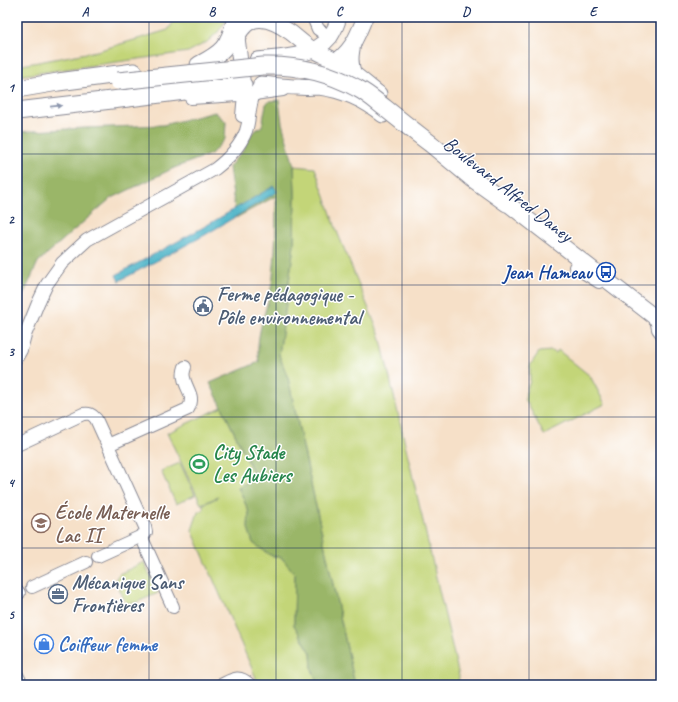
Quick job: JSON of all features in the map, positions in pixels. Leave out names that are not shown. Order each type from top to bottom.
[{"type":"highway","points":[[199,65],[213,58],[224,48],[236,25]]},
{"type":"highway","points":[[17,90],[58,82],[240,61]]},
{"type":"highway","points":[[17,90],[263,66],[278,65],[312,70],[329,75],[359,89],[472,178],[508,203]]},
{"type":"highway","points":[[17,111],[120,100],[171,92],[250,89]]},
{"type":"main road","points":[[274,17],[291,32]]},
{"type":"main road","points":[[240,61],[301,54],[323,43],[335,28],[339,17]]},
{"type":"main road","points":[[250,89],[312,77],[337,62],[355,41],[365,17]]},
{"type":"main road","points":[[236,25],[240,32],[252,21],[259,19],[266,20],[291,32]]},
{"type":"main road","points":[[236,25],[240,61],[250,89]]},
{"type":"main road","name":"Boulevard Alfred Daney","points":[[291,32],[312,49],[337,62],[360,79],[476,174],[508,203],[659,317]]},
{"type":"main road","points":[[250,89],[296,73],[306,66],[312,49]]},
{"type":"main road","name":"Boulevard Alfred Daney","points":[[250,89],[298,87],[324,88],[348,94],[380,112],[641,320],[661,333]]},
{"type":"street","points":[[313,17],[318,29],[329,37]]},
{"type":"street","points":[[355,41],[352,63],[360,79]]},
{"type":"street","points":[[17,335],[31,299],[41,279],[57,257],[72,242],[98,224],[211,162],[222,154],[234,138],[239,128],[250,89]]},
{"type":"street","points":[[17,357],[47,284],[62,263],[87,240],[215,169],[226,160],[240,143],[246,130],[251,103],[250,89]]},
{"type":"street","points":[[575,267],[595,279],[645,317],[650,319],[659,317],[658,329],[661,333]]},
{"type":"street","points":[[108,445],[188,409],[191,405],[192,399],[184,378],[184,367]]},
{"type":"street","points":[[17,445],[83,414],[88,413],[93,415],[96,419],[146,532],[144,535],[98,556]]},
{"type":"street","points":[[141,536],[173,607]]},
{"type":"street","points":[[32,587],[86,562]]},
{"type":"street","points":[[17,675],[22,685]]},
{"type":"street","points":[[221,685],[236,678],[245,680],[250,685]]},
{"type":"green space","points":[[177,17],[225,17],[226,21],[218,32],[207,42],[188,52],[17,76],[17,66],[97,51],[168,30]]},
{"type":"green space","points":[[279,100],[282,123],[294,166],[295,195],[294,245],[279,355],[288,378],[355,685],[318,685],[312,669],[311,653],[294,625],[295,574],[282,558],[270,555],[253,543],[248,528],[249,512],[238,487],[256,478],[210,383],[259,362],[258,342],[272,283],[276,240],[276,196],[236,218],[229,167],[244,149],[252,133],[262,126],[266,104],[270,101]]},
{"type":"green space","points":[[215,112],[226,122],[225,139],[211,154],[174,168],[110,199],[38,262],[17,309],[17,132],[163,125]]},
{"type":"green space","points":[[294,166],[315,168],[338,234],[380,336],[459,676],[458,685],[355,685],[288,378],[279,355],[294,245]]},
{"type":"green space","points":[[558,350],[590,376],[605,404],[544,435],[525,399],[526,392],[530,381],[531,364],[539,352],[552,351],[556,353]]},
{"type":"green space","points":[[222,407],[256,479],[238,487],[249,512],[248,528],[253,543],[270,555],[282,558],[295,574],[294,625],[311,653],[312,669],[318,685],[259,685],[192,530],[198,512],[204,509],[202,505],[218,497],[201,504],[167,433]]},
{"type":"green space","points":[[180,463],[195,495],[176,504],[161,471]]},
{"type":"green space","points":[[144,562],[158,593],[135,603],[126,603],[115,580],[119,574]]},
{"type":"water","points":[[274,186],[277,192],[205,235],[119,281],[116,275],[202,228]]},
{"type":"place","name":"Jean Hameau","points":[[606,272]]},
{"type":"place","name":"Ferme pédagogique - Pôle environnemental","points":[[203,306]]},
{"type":"place","name":"City Stade Les Aubiers","points":[[199,464]]},
{"type":"place","name":"École Maternelle Lac II","points":[[41,523]]},
{"type":"place","name":"Mécanique Sans Frontières","points":[[58,594]]},
{"type":"place","name":"Coiffeur femme","points":[[44,644]]}]
